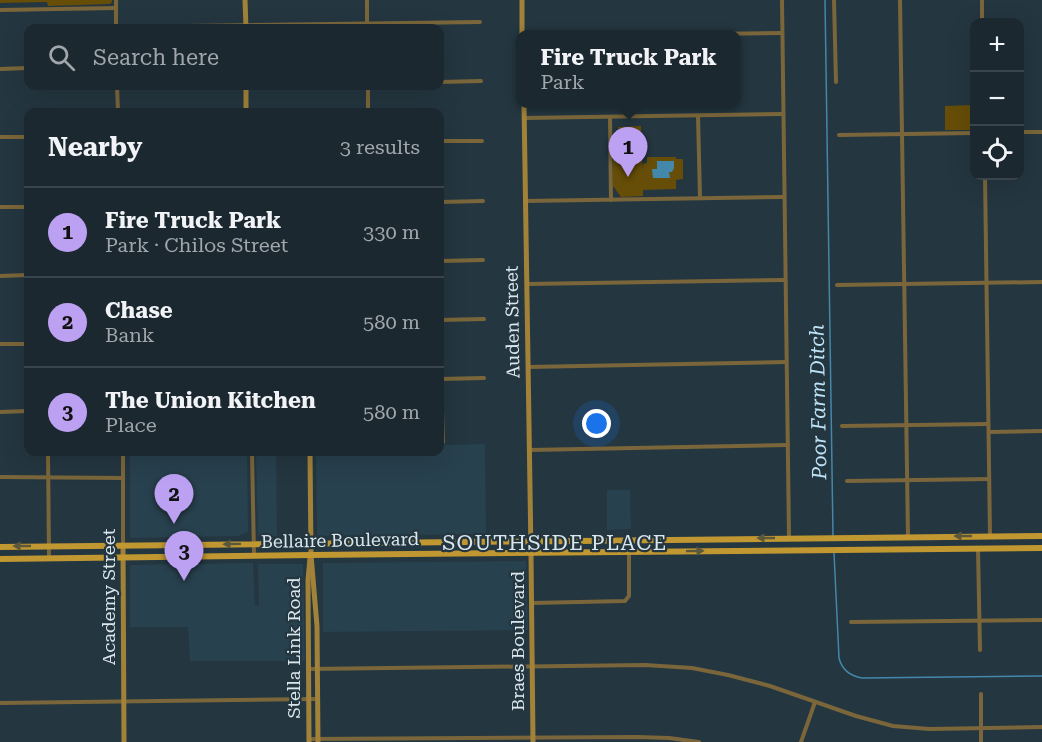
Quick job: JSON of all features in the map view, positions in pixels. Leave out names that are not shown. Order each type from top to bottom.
[{"type":"main road","points":[[978,549],[990,536]]},
{"type":"main road","name":"Bellaire Boulevard","points":[[0,547],[1042,536]]},
{"type":"main road","points":[[789,537],[789,551]]},
{"type":"main road","points":[[908,537],[914,549]]},
{"type":"main road","points":[[725,538],[725,551]]},
{"type":"main road","points":[[649,539],[650,552]]},
{"type":"main road","points":[[446,542],[447,553]]},
{"type":"main road","points":[[367,543],[367,554]]},
{"type":"main road","name":"Bellaire Boulevard","points":[[0,559],[1042,548]]},
{"type":"street","points":[[116,0],[116,24]]},
{"type":"street","points":[[245,0],[246,24]]},
{"type":"street","points":[[367,0],[367,24]]},
{"type":"street","points":[[522,0],[522,30]]},
{"type":"street","points":[[782,0],[789,537]]},
{"type":"street","points":[[834,0],[836,82]]},
{"type":"street","points":[[900,0],[908,537]]},
{"type":"street","points":[[982,0],[982,18]]},
{"type":"street","points":[[0,10],[116,8]]},
{"type":"street","points":[[424,24],[480,22]]},
{"type":"street","points":[[741,34],[782,33]]},
{"type":"street","points":[[0,69],[24,68]]},
{"type":"street","points":[[444,82],[481,81]]},
{"type":"street","points":[[117,90],[118,108]]},
{"type":"street","points":[[246,90],[246,108]]},
{"type":"street","points":[[368,90],[368,108]]},
{"type":"street","name":"Auden Street","points":[[524,108],[531,541]]},
{"type":"street","points":[[524,118],[782,114]]},
{"type":"street","points":[[698,116],[700,198]]},
{"type":"street","points":[[610,117],[611,200]]},
{"type":"street","points":[[1024,132],[1042,132]]},
{"type":"street","points":[[839,135],[970,133]]},
{"type":"street","points":[[0,137],[24,137]]},
{"type":"street","points":[[444,141],[482,141]]},
{"type":"street","points":[[985,180],[990,536]]},
{"type":"street","points":[[525,201],[783,197]]},
{"type":"street","points":[[444,202],[483,201]]},
{"type":"street","points":[[0,207],[24,207]]},
{"type":"street","points":[[444,261],[483,260]]},
{"type":"street","points":[[0,276],[24,275]]},
{"type":"street","points":[[527,284],[785,280]]},
{"type":"street","points":[[837,285],[1042,282]]},
{"type":"street","points":[[444,320],[484,320]]},
{"type":"street","points":[[0,344],[24,344]]},
{"type":"street","points":[[528,366],[786,362]]},
{"type":"street","points":[[444,379],[484,378]]},
{"type":"street","points":[[0,412],[24,411]]},
{"type":"street","points":[[842,426],[988,424]]},
{"type":"street","points":[[988,432],[1042,431]]},
{"type":"street","points":[[530,450],[788,445]]},
{"type":"street","points":[[48,456],[50,558]]},
{"type":"street","name":"Academy Street","points":[[123,456],[124,742]]},
{"type":"street","points":[[252,456],[254,555]]},
{"type":"street","name":"Stella Link Road","points":[[310,456],[311,555],[317,627],[318,740]]},
{"type":"street","points":[[0,477],[123,478]]},
{"type":"street","points":[[847,481],[989,479]]},
{"type":"street","name":"Braes Boulevard","points":[[531,541],[533,740]]},
{"type":"street","points":[[978,549],[980,650]]},
{"type":"street","points":[[532,603],[625,601],[629,596],[629,552]]},
{"type":"street","name":"Stella Link Road","points":[[309,741],[308,566],[311,555]]},
{"type":"street","points":[[851,622],[1042,620]]},
{"type":"street","points":[[308,627],[317,627]]},
{"type":"street","points":[[308,669],[645,665],[692,668],[770,686],[856,716],[893,726],[929,729],[1042,727]]},
{"type":"street","points":[[981,694],[981,742]]},
{"type":"street","points":[[0,703],[317,699]]},
{"type":"street","points":[[801,742],[815,702]]},
{"type":"street","points":[[309,741],[637,737],[699,742]]},
{"type":"shaded area","points":[[0,0],[112,0],[112,2],[110,4],[48,6],[47,2],[0,3]]},
{"type":"shaded area","points":[[970,105],[970,130],[945,130],[945,106]]},
{"type":"shaded area","points":[[641,126],[642,154],[618,155],[618,127]]},
{"type":"shaded area","points":[[647,157],[683,159],[683,179],[676,180],[676,189],[643,190],[643,196],[621,197],[613,186],[613,159],[642,158],[643,170]]},
{"type":"shaded area","points":[[485,444],[486,534],[318,536],[316,456],[444,456],[444,445]]},
{"type":"shaded area","points":[[130,456],[247,456],[248,532],[238,536],[130,538]]},
{"type":"shaded area","points":[[256,456],[276,456],[277,536],[258,536]]},
{"type":"shaded area","points":[[607,490],[630,490],[631,529],[607,530]]},
{"type":"shaded area","points":[[526,561],[528,630],[323,632],[323,563]]},
{"type":"shaded area","points":[[253,563],[255,606],[259,605],[258,564],[303,564],[305,661],[190,661],[188,627],[130,627],[130,565]]},
{"type":"water","points":[[657,161],[674,161],[674,168],[672,172],[669,172],[670,178],[653,178],[652,169],[657,169]]},
{"type":"waterway","name":"Poor Farm Ditch","points":[[825,0],[833,536]]},
{"type":"waterway","name":"Poor Farm Ditch","points":[[834,553],[839,658],[844,669],[850,674],[862,678],[1042,676]]},
{"type":"place","name":"Fire Truck Park","points":[[628,177]]},
{"type":"place","name":"Chase","points":[[174,524]]},
{"type":"place","name":"The Union Kitchen","points":[[184,581]]},
{"type":"district","name":"SOUTHSIDE PLACE","points":[[555,543]]}]
